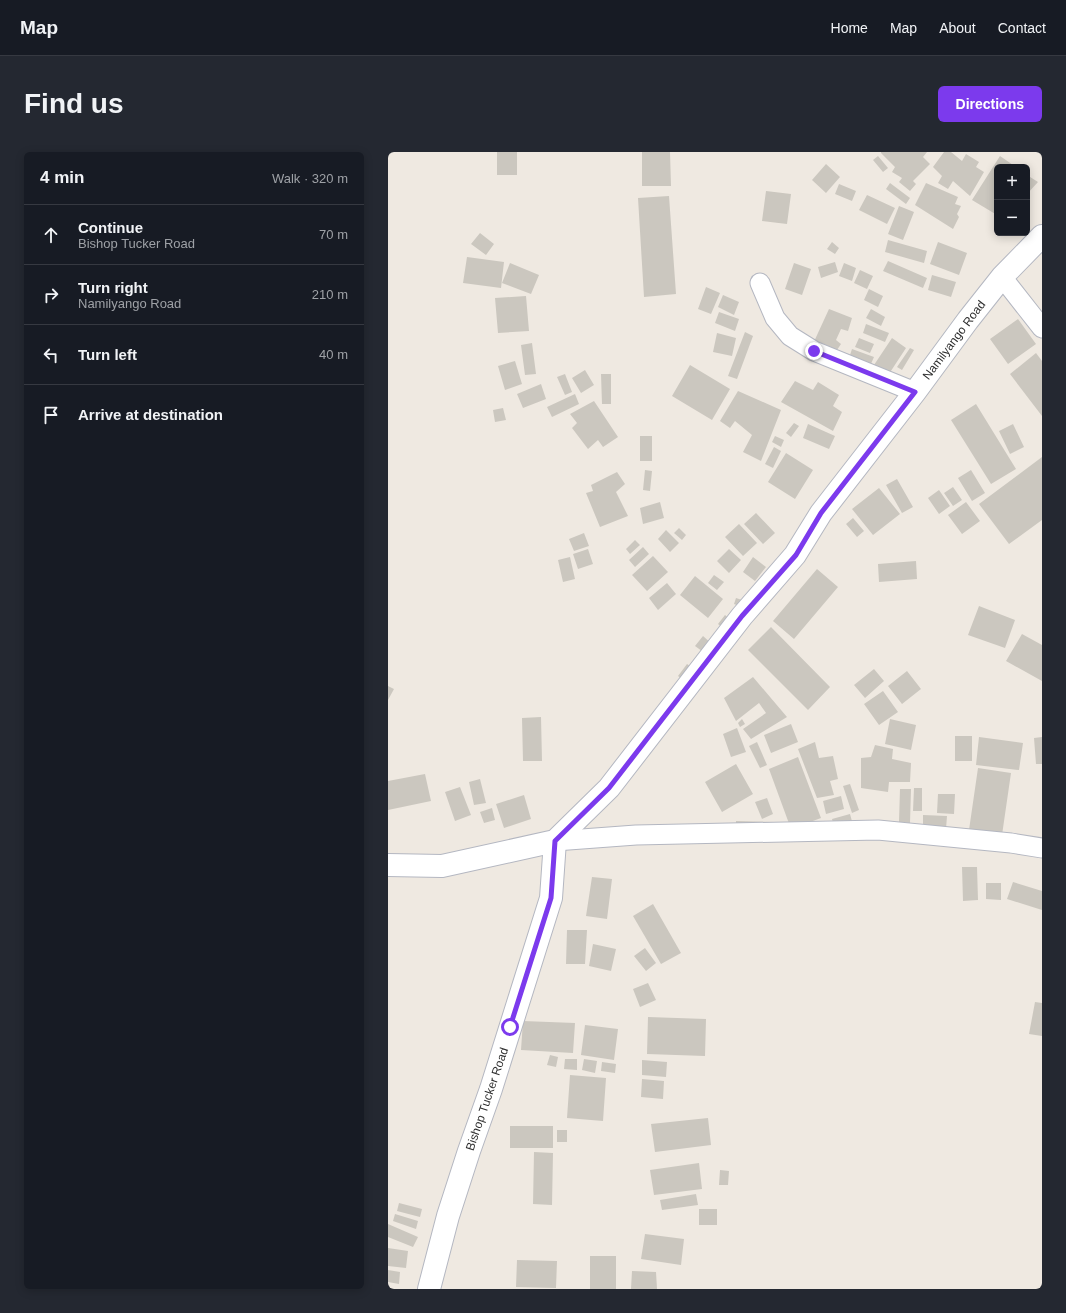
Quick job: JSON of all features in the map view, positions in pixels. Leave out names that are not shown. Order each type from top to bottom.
[{"type":"main road","name":"Namilyango Road","points":[[555,841],[609,788],[742,616],[796,555],[821,513],[915,392],[968,320],[1002,277],[1042,236]]},
{"type":"main road","points":[[388,865],[442,866],[555,841]]},
{"type":"main road","name":"Bishop Tucker Road","points":[[429,1289],[448,1216],[491,1090],[551,898],[555,841]]},
{"type":"street","points":[[1002,277],[1042,328]]},
{"type":"street","points":[[760,283],[775,318],[790,336],[814,351],[915,392]]},
{"type":"street","points":[[555,841],[636,835],[878,830],[1011,843],[1042,848]]},
{"type":"building","points":[[497,152],[517,152],[517,175],[497,175]]},
{"type":"building","points":[[642,152],[670,152],[671,186],[642,186]]},
{"type":"building","points":[[881,152],[927,152],[923,157],[930,164],[913,181],[916,184],[910,191],[899,182],[902,178],[892,172],[895,167]]},
{"type":"building","points":[[944,152],[951,152],[962,161],[966,154],[979,162],[976,167],[984,172],[970,196],[953,181],[948,189],[938,183],[942,176],[933,167]]},
{"type":"building","points":[[878,156],[888,168],[883,172],[873,160]]},
{"type":"building","points":[[1000,156],[1012,164],[995,164]]},
{"type":"building","points":[[826,164],[840,177],[826,193],[812,180]]},
{"type":"building","points":[[994,165],[994,213],[972,200]]},
{"type":"building","points":[[1030,177],[1038,182],[1030,191]]},
{"type":"building","points":[[890,183],[910,198],[906,204],[886,189]]},
{"type":"building","points":[[926,183],[958,197],[955,204],[961,206],[957,214],[959,217],[953,229],[915,205]]},
{"type":"building","points":[[839,184],[856,191],[852,201],[835,194]]},
{"type":"building","points":[[766,191],[791,194],[787,224],[762,221]]},
{"type":"building","points":[[867,195],[895,208],[887,224],[859,210]]},
{"type":"building","points":[[669,196],[676,294],[644,297],[638,198]]},
{"type":"building","points":[[899,206],[914,212],[903,240],[888,234]]},
{"type":"building","points":[[480,233],[494,244],[486,255],[471,244]]},
{"type":"building","points":[[888,240],[927,251],[924,263],[885,252]]},
{"type":"building","points":[[832,242],[839,248],[835,254],[827,249]]},
{"type":"building","points":[[938,242],[967,253],[959,275],[930,264]]},
{"type":"building","points":[[467,257],[504,262],[501,288],[463,283]]},
{"type":"building","points":[[888,261],[927,278],[923,288],[883,271]]},
{"type":"building","points":[[835,262],[838,272],[821,278],[818,267]]},
{"type":"building","points":[[510,263],[539,275],[531,294],[502,283]]},
{"type":"building","points":[[794,263],[811,269],[802,295],[785,289]]},
{"type":"building","points":[[844,263],[856,268],[852,281],[839,276]]},
{"type":"building","points":[[860,270],[873,276],[867,289],[854,283]]},
{"type":"building","points":[[932,275],[956,282],[951,297],[928,290]]},
{"type":"building","points":[[706,287],[720,293],[711,314],[698,309]]},
{"type":"building","points":[[869,289],[883,296],[878,307],[864,300]]},
{"type":"building","points":[[723,295],[739,302],[734,315],[718,307]]},
{"type":"building","points":[[526,296],[529,331],[498,333],[495,298]]},
{"type":"building","points":[[829,309],[852,318],[848,331],[841,329],[836,340],[841,344],[833,356],[812,346]]},
{"type":"building","points":[[871,309],[885,317],[881,326],[866,318]]},
{"type":"building","points":[[719,312],[739,319],[735,331],[715,323]]},
{"type":"building","points":[[1018,319],[1036,344],[1008,364],[990,339]]},
{"type":"building","points":[[866,324],[889,333],[885,342],[863,333]]},
{"type":"building","points":[[745,332],[753,336],[737,379],[728,376]]},
{"type":"building","points":[[717,333],[736,338],[732,356],[713,352]]},
{"type":"building","points":[[859,338],[874,344],[870,353],[855,347]]},
{"type":"building","points":[[892,338],[906,348],[887,377],[872,368]]},
{"type":"building","points":[[532,343],[536,374],[525,375],[521,345]]},
{"type":"building","points":[[910,348],[914,350],[902,370],[897,367]]},
{"type":"building","points":[[852,349],[874,357],[870,366],[849,358]]},
{"type":"building","points":[[1036,353],[1042,361],[1042,416],[1010,374]]},
{"type":"building","points":[[515,361],[522,384],[505,390],[498,366]]},
{"type":"building","points":[[690,365],[730,389],[712,420],[672,396]]},
{"type":"building","points":[[585,370],[594,385],[581,393],[572,378]]},
{"type":"building","points":[[565,374],[572,392],[565,395],[557,377]]},
{"type":"building","points":[[601,374],[611,374],[611,404],[602,404]]},
{"type":"building","points":[[795,381],[813,390],[818,382],[839,395],[833,406],[842,412],[833,431],[781,402]]},
{"type":"building","points":[[541,384],[546,399],[523,408],[517,394]]},
{"type":"building","points":[[738,391],[781,410],[761,461],[743,452],[752,435],[735,421],[730,428],[720,421]]},
{"type":"building","points":[[575,394],[579,404],[552,417],[547,407]]},
{"type":"building","points":[[594,401],[618,437],[603,447],[598,440],[588,449],[572,428],[577,423],[570,414]]},
{"type":"building","points":[[976,404],[1016,469],[991,484],[951,420]]},
{"type":"building","points":[[503,408],[506,420],[495,422],[493,410]]},
{"type":"building","points":[[794,423],[799,426],[791,437],[786,433]]},
{"type":"building","points":[[808,424],[835,436],[829,449],[803,438]]},
{"type":"building","points":[[1013,424],[1024,447],[1010,454],[999,431]]},
{"type":"building","points":[[640,436],[652,436],[652,461],[640,461]]},
{"type":"building","points":[[775,436],[784,440],[781,447],[772,442]]},
{"type":"building","points":[[774,447],[781,451],[773,468],[765,464]]},
{"type":"building","points":[[786,453],[813,470],[795,499],[768,482]]},
{"type":"building","points":[[1042,457],[1042,520],[1009,544],[979,504]]},
{"type":"building","points":[[645,470],[652,471],[650,491],[643,490]]},
{"type":"building","points":[[971,470],[985,493],[972,501],[958,478]]},
{"type":"building","points":[[617,472],[625,484],[616,492],[628,516],[600,527],[586,493],[593,491],[591,485]]},
{"type":"building","points":[[897,479],[913,507],[902,513],[886,485]]},
{"type":"building","points":[[953,487],[962,500],[953,506],[944,493]]},
{"type":"building","points":[[879,488],[900,514],[873,535],[852,509]]},
{"type":"building","points":[[939,490],[950,506],[939,514],[928,498]]},
{"type":"building","points":[[660,502],[664,518],[643,524],[640,508]]},
{"type":"building","points":[[966,502],[980,521],[962,534],[948,515]]},
{"type":"building","points":[[756,513],[775,533],[763,544],[744,524]]},
{"type":"building","points":[[853,518],[864,531],[857,537],[846,524]]},
{"type":"building","points":[[739,524],[757,543],[743,556],[725,537]]},
{"type":"building","points":[[679,528],[686,535],[682,540],[674,533]]},
{"type":"building","points":[[666,530],[679,543],[670,552],[658,539]]},
{"type":"building","points":[[584,533],[589,546],[574,551],[569,539]]},
{"type":"building","points":[[635,540],[640,545],[630,554],[626,549]]},
{"type":"building","points":[[643,547],[649,554],[635,567],[629,560]]},
{"type":"building","points":[[588,549],[593,564],[578,569],[573,554]]},
{"type":"building","points":[[729,549],[741,560],[729,573],[717,561]]},
{"type":"building","points":[[653,556],[668,572],[647,591],[632,575]]},
{"type":"building","points":[[570,557],[575,579],[563,582],[558,560]]},
{"type":"building","points":[[753,557],[766,567],[755,581],[743,572]]},
{"type":"building","points":[[916,561],[917,579],[879,582],[878,564]]},
{"type":"building","points":[[817,569],[838,587],[794,639],[773,621]]},
{"type":"building","points":[[714,575],[724,582],[717,590],[708,583]]},
{"type":"building","points":[[695,576],[723,599],[708,618],[680,595]]},
{"type":"building","points":[[667,583],[676,594],[658,610],[649,598]]},
{"type":"building","points":[[736,598],[742,600],[739,606],[734,604]]},
{"type":"building","points":[[979,606],[1015,620],[1005,648],[968,635]]},
{"type":"building","points":[[725,615],[731,620],[724,629],[718,624]]},
{"type":"building","points":[[771,627],[830,687],[808,710],[748,650]]},
{"type":"building","points":[[1022,634],[1042,645],[1042,681],[1006,661]]},
{"type":"building","points":[[703,636],[713,645],[706,654],[695,646]]},
{"type":"building","points":[[687,664],[696,670],[687,683],[678,676]]},
{"type":"building","points":[[874,669],[884,681],[865,698],[854,685]]},
{"type":"building","points":[[907,671],[921,689],[902,704],[888,686]]},
{"type":"building","points":[[753,677],[787,717],[751,739],[743,729],[766,713],[759,703],[736,721],[724,698]]},
{"type":"building","points":[[388,686],[394,689],[388,700]]},
{"type":"building","points":[[883,691],[898,712],[879,725],[864,704]]},
{"type":"building","points":[[541,717],[542,761],[523,761],[522,718]]},
{"type":"building","points":[[742,719],[745,724],[740,727],[738,723]]},
{"type":"building","points":[[890,719],[916,725],[911,750],[885,744]]},
{"type":"building","points":[[791,724],[798,742],[771,753],[764,735]]},
{"type":"building","points":[[737,728],[746,752],[731,757],[723,734]]},
{"type":"building","points":[[955,736],[972,736],[972,761],[955,761]]},
{"type":"building","points":[[979,737],[1023,743],[1019,770],[976,765]]},
{"type":"building","points":[[1042,737],[1042,764],[1036,764],[1034,738]]},
{"type":"building","points":[[757,742],[767,765],[760,768],[749,746]]},
{"type":"building","points":[[815,742],[819,758],[833,756],[838,779],[830,781],[834,795],[817,798],[798,749]]},
{"type":"building","points":[[875,745],[893,749],[892,759],[911,763],[910,782],[889,782],[888,792],[861,788],[861,758],[871,757]]},
{"type":"building","points":[[798,757],[821,818],[791,829],[769,769]]},
{"type":"building","points":[[736,764],[753,794],[722,812],[705,782]]},
{"type":"building","points":[[978,768],[1011,773],[1002,835],[969,830]]},
{"type":"building","points":[[425,774],[431,801],[388,810],[388,781]]},
{"type":"building","points":[[480,779],[486,803],[474,805],[469,782]]},
{"type":"building","points":[[850,784],[859,810],[852,813],[843,786]]},
{"type":"building","points":[[460,787],[471,815],[455,821],[445,792]]},
{"type":"building","points":[[914,788],[922,788],[922,811],[913,811]]},
{"type":"building","points":[[900,789],[911,789],[910,823],[899,822]]},
{"type":"building","points":[[938,794],[955,794],[954,814],[937,813]]},
{"type":"building","points":[[524,795],[531,819],[504,828],[496,804]]},
{"type":"building","points":[[841,796],[844,809],[826,814],[823,801]]},
{"type":"building","points":[[767,798],[773,814],[762,819],[755,802]]},
{"type":"building","points":[[492,808],[495,820],[484,823],[480,812]]},
{"type":"building","points":[[850,814],[853,825],[835,830],[832,819]]},
{"type":"building","points":[[923,815],[947,816],[946,829],[923,828]]},
{"type":"building","points":[[736,821],[774,822],[773,831],[736,829]]},
{"type":"building","points":[[962,867],[977,867],[978,900],[963,901]]},
{"type":"building","points":[[592,877],[612,879],[607,919],[586,916]]},
{"type":"building","points":[[1013,882],[1042,891],[1042,910],[1007,899]]},
{"type":"building","points":[[986,883],[1001,883],[1001,900],[986,899]]},
{"type":"building","points":[[653,904],[681,953],[661,964],[633,916]]},
{"type":"building","points":[[567,930],[587,930],[585,964],[566,964]]},
{"type":"building","points":[[593,944],[616,949],[611,971],[589,966]]},
{"type":"building","points":[[645,948],[656,963],[646,971],[634,956]]},
{"type":"building","points":[[648,983],[656,1000],[640,1007],[633,989]]},
{"type":"building","points":[[1035,1002],[1042,1003],[1042,1036],[1029,1034]]},
{"type":"building","points":[[648,1017],[706,1019],[705,1056],[647,1054]]},
{"type":"building","points":[[523,1021],[575,1023],[573,1053],[521,1050]]},
{"type":"building","points":[[585,1025],[618,1029],[614,1060],[581,1055]]},
{"type":"building","points":[[550,1055],[558,1057],[556,1067],[547,1065]]},
{"type":"building","points":[[565,1059],[577,1059],[577,1070],[564,1069]]},
{"type":"building","points":[[584,1059],[597,1061],[595,1073],[582,1070]]},
{"type":"building","points":[[642,1060],[667,1062],[666,1077],[642,1075]]},
{"type":"building","points":[[602,1062],[616,1064],[615,1073],[601,1071]]},
{"type":"building","points":[[570,1075],[606,1078],[603,1121],[567,1118]]},
{"type":"building","points":[[642,1079],[664,1081],[663,1099],[641,1097]]},
{"type":"building","points":[[708,1118],[711,1145],[655,1152],[651,1124]]},
{"type":"building","points":[[510,1126],[553,1126],[553,1148],[510,1148]]},
{"type":"building","points":[[557,1130],[567,1130],[567,1142],[557,1142]]},
{"type":"building","points":[[534,1152],[553,1153],[552,1205],[533,1204]]},
{"type":"building","points":[[699,1163],[702,1189],[654,1195],[650,1170]]},
{"type":"building","points":[[720,1170],[729,1171],[728,1185],[719,1185]]},
{"type":"building","points":[[696,1194],[698,1205],[662,1210],[660,1200]]},
{"type":"building","points":[[399,1203],[422,1209],[420,1217],[397,1211]]},
{"type":"building","points":[[699,1209],[717,1209],[717,1225],[699,1225]]},
{"type":"building","points":[[395,1214],[418,1221],[416,1229],[393,1221]]},
{"type":"building","points":[[388,1224],[418,1237],[413,1247],[388,1237]]},
{"type":"building","points":[[645,1234],[684,1239],[681,1265],[641,1259]]},
{"type":"building","points":[[388,1248],[408,1251],[406,1268],[388,1266]]},
{"type":"building","points":[[590,1256],[616,1256],[616,1289],[590,1289]]},
{"type":"building","points":[[517,1260],[557,1261],[556,1288],[516,1287]]},
{"type":"building","points":[[388,1270],[400,1272],[399,1284],[388,1282]]},
{"type":"building","points":[[632,1271],[656,1272],[657,1289],[631,1289]]},
{"type":"route","points":[[510,1027],[551,898],[555,841],[609,788],[742,616],[796,555],[821,513],[915,392],[814,351]]}]
